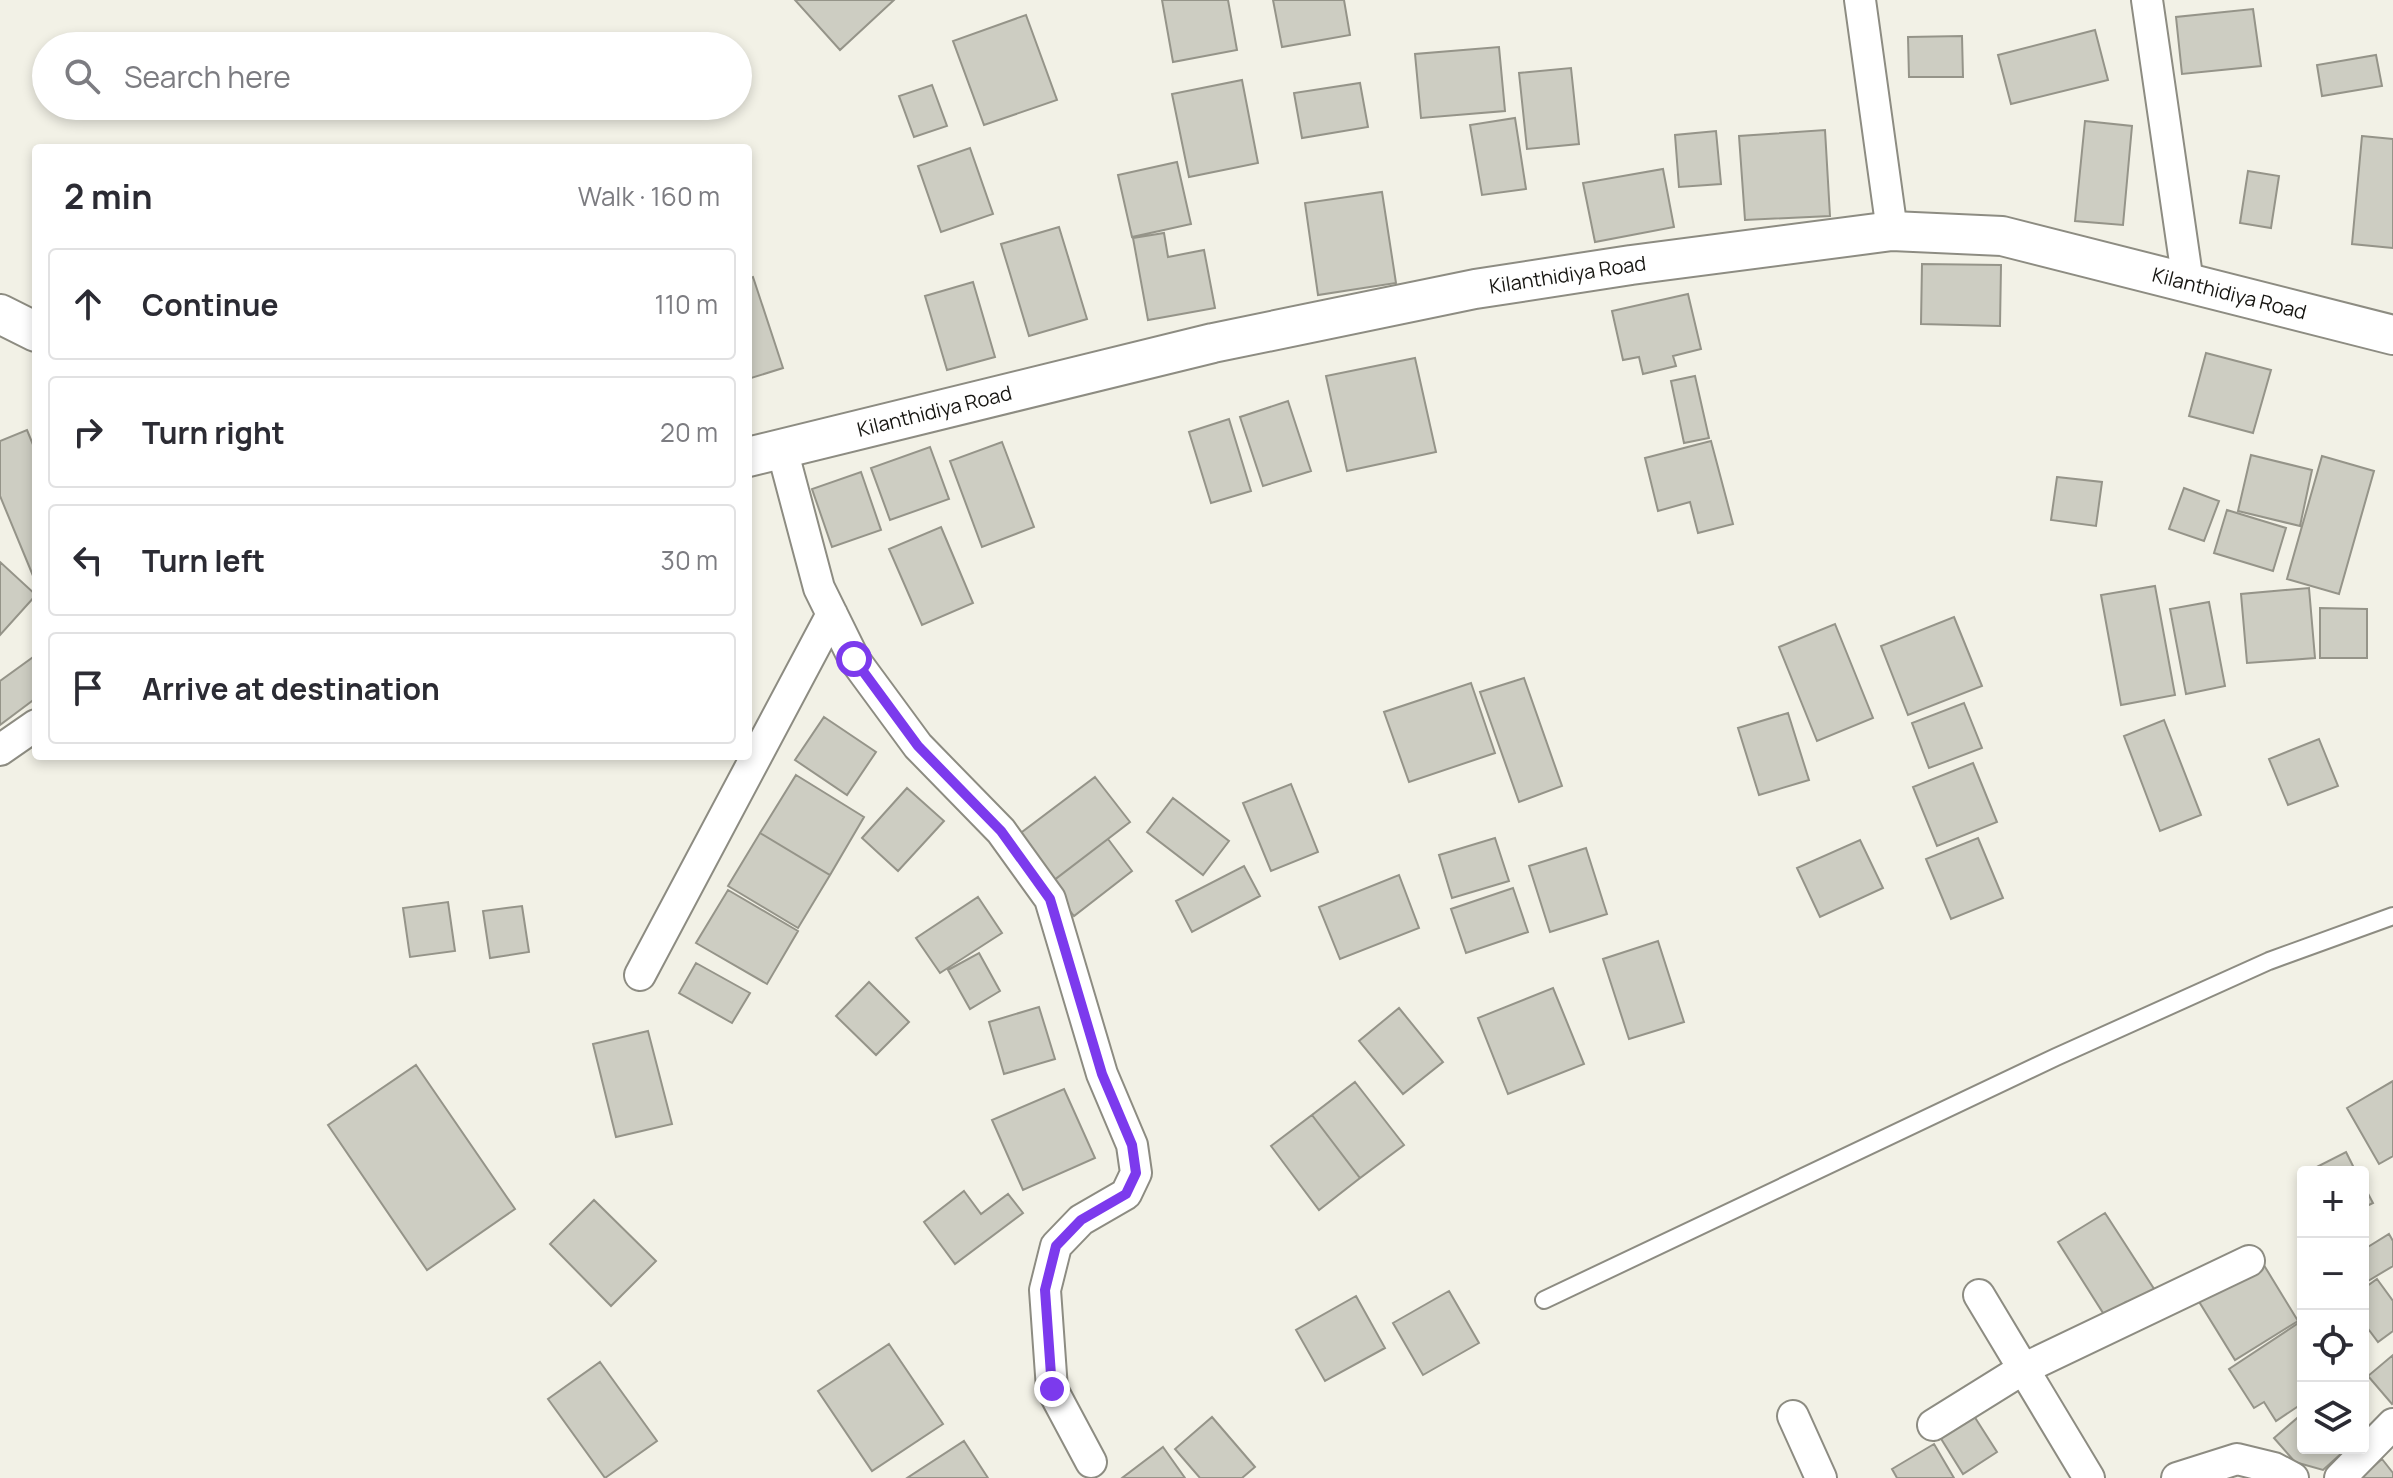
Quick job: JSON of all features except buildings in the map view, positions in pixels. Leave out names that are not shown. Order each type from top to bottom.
[{"type":"street","points":[[1860,0],[1892,231]]},
{"type":"street","points":[[2147,0],[2188,283]]},
{"type":"street","name":"Kilanthidiya Road","points":[[765,453],[1213,343],[1475,289],[1892,231],[2002,236],[2393,335]]},
{"type":"street","points":[[0,314],[32,330]]},
{"type":"street","points":[[765,453],[819,588],[854,659],[918,746],[1001,831],[1050,899],[1102,1074],[1132,1145],[1136,1173],[1126,1194],[1081,1220],[1056,1246],[1045,1290],[1052,1389],[1091,1462]]},
{"type":"street","points":[[640,975],[832,614]]},
{"type":"street","points":[[0,750],[32,728]]},
{"type":"street","points":[[1933,1425],[2023,1369],[2249,1261]]},
{"type":"street","points":[[1979,1295],[2089,1478]]},
{"type":"street","points":[[1793,1416],[1821,1478]]},
{"type":"street","points":[[2340,1478],[2393,1424]]},
{"type":"street","points":[[2177,1478],[2237,1459],[2274,1468],[2293,1478]]},
{"type":"lane","points":[[1544,1300],[2042,1064],[2255,967],[2393,916]]},
{"type":"route","points":[[854,659],[918,746],[1001,831],[1050,899],[1102,1074],[1132,1145],[1136,1173],[1126,1194],[1081,1220],[1056,1246],[1045,1290],[1052,1389]]}]
